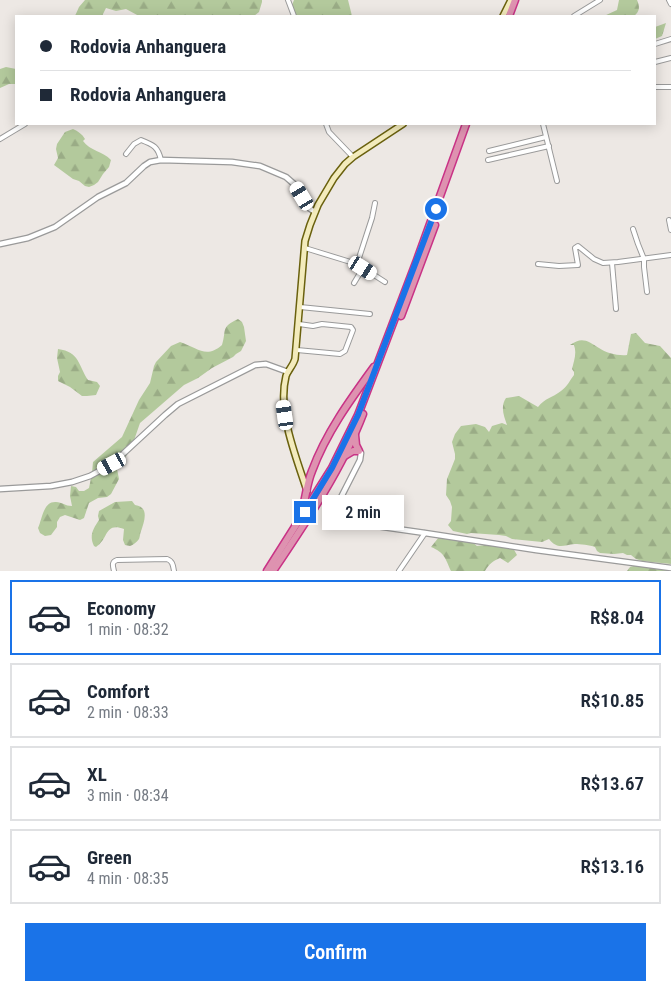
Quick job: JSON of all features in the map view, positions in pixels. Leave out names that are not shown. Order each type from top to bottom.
[{"type":"highway","points":[[506,15],[511,0]]},
{"type":"highway","points":[[507,15],[515,0]]},
{"type":"highway","points":[[267,571],[332,468],[358,415],[466,125]]},
{"type":"highway","points":[[273,571],[300,532],[343,458],[354,434],[422,261],[470,125]]},
{"type":"highway","points":[[296,526],[303,508],[312,471],[335,423],[380,358]]},
{"type":"highway","points":[[354,434],[359,452]]},
{"type":"highway","points":[[343,458],[353,451],[359,452]]},
{"type":"main road","points":[[307,491],[283,404],[286,379],[288,372],[293,366],[297,350],[306,234],[315,212],[344,164],[401,125]]},
{"type":"street","points":[[288,0],[294,15]]},
{"type":"street","points":[[576,15],[600,0]]},
{"type":"street","points":[[669,0],[671,4]]},
{"type":"street","points":[[656,44],[671,40]]},
{"type":"street","points":[[656,62],[671,58]]},
{"type":"street","points":[[656,87],[671,86]]},
{"type":"street","points":[[0,139],[23,125]]},
{"type":"street","points":[[326,125],[329,132],[353,157]]},
{"type":"street","points":[[543,125],[557,181]]},
{"type":"street","points":[[489,150],[546,137]]},
{"type":"street","points":[[126,154],[134,144],[141,140],[158,149],[161,160]]},
{"type":"street","points":[[488,160],[549,146]]},
{"type":"street","points":[[0,244],[28,238],[55,228],[98,197],[126,183],[150,162],[161,160],[232,162],[260,166],[286,177],[294,184],[309,208],[315,212]]},
{"type":"street","points":[[357,264],[375,203]]},
{"type":"street","points":[[669,220],[671,230]]},
{"type":"street","points":[[634,228],[644,259],[647,292]]},
{"type":"street","points":[[538,264],[559,266],[578,264],[575,248],[578,246],[594,259],[603,263],[671,255]]},
{"type":"street","points":[[305,248],[357,264],[385,282]]},
{"type":"street","points":[[612,263],[616,309]]},
{"type":"street","points":[[354,283],[363,268]]},
{"type":"street","points":[[300,307],[370,314]]},
{"type":"street","points":[[297,350],[340,354],[345,351],[353,330],[351,326],[299,324]]},
{"type":"street","points":[[0,489],[51,486],[90,476],[112,464],[166,414],[178,404],[193,396],[255,365],[266,364],[288,372]]},
{"type":"street","points":[[359,452],[361,453],[360,460],[335,509],[337,517],[344,520],[536,550],[671,568]]},
{"type":"street","points":[[399,571],[425,533]]},
{"type":"street","points":[[114,571],[113,562],[116,560],[158,559],[170,560],[173,563],[174,571]]},
{"type":"green space","points":[[85,0],[262,0],[259,12],[255,15],[137,15],[126,9],[116,11],[106,8],[102,15],[75,15]]},
{"type":"green space","points":[[294,0],[348,0],[352,15],[294,15],[292,5]]},
{"type":"green space","points":[[619,0],[637,0],[639,7],[635,15],[606,15],[617,10]]},
{"type":"green space","points":[[666,23],[662,36],[656,39],[656,27]]},
{"type":"green space","points":[[6,67],[15,69],[15,84],[9,84],[0,88],[0,69]]},
{"type":"green space","points":[[73,129],[83,136],[85,139],[83,141],[86,144],[111,160],[109,167],[98,182],[89,187],[73,179],[54,165],[58,158],[57,144],[65,132]]},
{"type":"green space","points":[[238,319],[244,327],[246,341],[241,351],[184,385],[140,423],[131,449],[117,469],[119,479],[111,494],[89,503],[84,518],[80,520],[65,515],[60,517],[57,527],[51,535],[45,536],[40,533],[38,528],[48,505],[56,502],[72,506],[71,486],[76,487],[79,491],[89,488],[93,462],[122,437],[139,400],[150,383],[156,362],[171,346],[180,342],[206,352],[216,349],[222,345],[226,327]]},
{"type":"green space","points":[[636,333],[645,343],[660,346],[671,358],[671,564],[642,561],[623,553],[600,553],[595,547],[588,545],[558,546],[549,539],[542,542],[512,539],[499,535],[467,534],[453,531],[448,525],[451,521],[452,507],[446,495],[447,479],[455,459],[452,442],[461,426],[476,424],[485,427],[489,432],[492,426],[502,423],[507,425],[503,408],[506,398],[519,396],[538,407],[561,391],[574,375],[572,369],[575,348],[574,345],[570,345],[574,342],[582,340],[592,343],[609,353],[627,355],[631,334]]},
{"type":"green space","points":[[58,349],[75,356],[88,380],[97,382],[100,386],[96,395],[82,396],[58,381],[60,372],[57,358]]},
{"type":"green space","points":[[132,501],[143,509],[145,515],[138,540],[130,546],[125,545],[123,540],[124,529],[118,527],[107,532],[100,544],[96,547],[94,546],[92,536],[99,520],[99,511],[115,502]]},
{"type":"green space","points":[[439,537],[464,539],[477,546],[493,544],[513,548],[517,555],[508,563],[500,558],[498,559],[485,571],[451,571],[442,554],[431,547]]},
{"type":"green space","points":[[637,565],[671,571],[627,571],[630,567]]},
{"type":"route","points":[[305,512],[332,468],[358,415],[436,209]]}]
